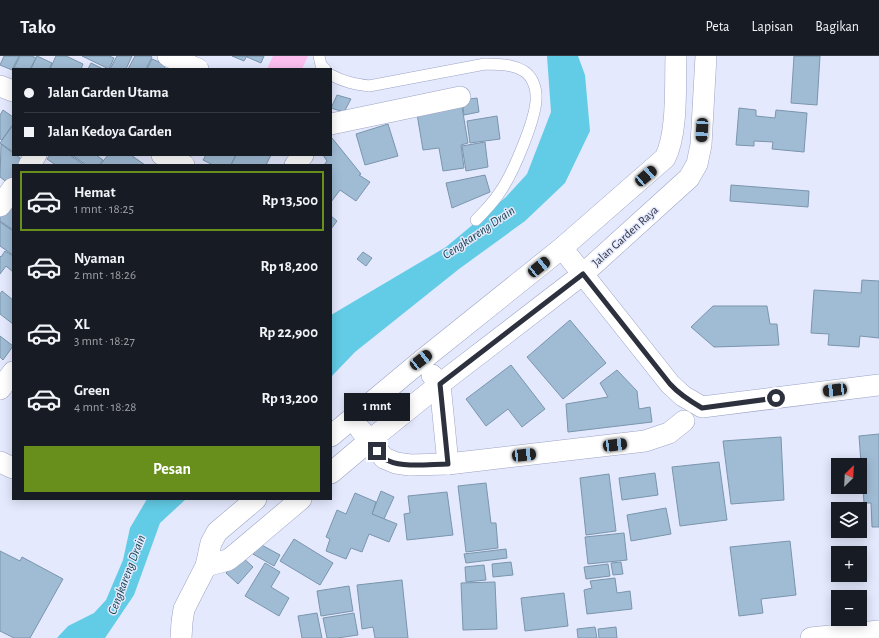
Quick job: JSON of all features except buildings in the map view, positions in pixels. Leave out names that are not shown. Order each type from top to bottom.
[{"type":"street","points":[[168,56],[196,68]]},
{"type":"street","points":[[332,435],[421,360],[562,248],[665,158],[671,143],[674,129],[676,56]]},
{"type":"street","name":"Jalan Garden Raya","points":[[332,472],[440,384],[583,274],[689,178],[697,164],[701,145],[706,56]]},
{"type":"street","points":[[0,86],[12,91]]},
{"type":"street","points":[[675,86],[705,86]]},
{"type":"street","points":[[332,124],[460,97]]},
{"type":"street","points":[[296,164],[302,156]]},
{"type":"street","points":[[0,206],[12,189]]},
{"type":"street","points":[[562,248],[670,384],[683,396],[702,408],[879,385]]},
{"type":"street","points":[[421,360],[440,384],[448,464]]},
{"type":"street","points":[[0,389],[12,373]]},
{"type":"street","points":[[351,419],[384,458],[396,464],[410,465],[448,464],[645,441],[669,433],[684,421]]},
{"type":"street","points":[[0,462],[12,468]]},
{"type":"street","points":[[181,638],[184,609],[206,566],[211,543],[217,532],[255,500]]},
{"type":"street","points":[[206,566],[228,560],[300,500]]},
{"type":"street","points":[[811,638],[879,631]]},
{"type":"lane","points":[[319,56],[321,65],[324,68]]},
{"type":"lane","points":[[332,76],[351,84],[369,86],[485,64],[504,64],[520,69],[531,79],[536,95],[535,109],[518,156],[501,192],[488,209],[476,220]]},
{"type":"shaded area","points":[[273,56],[308,56],[302,68],[267,68]]},
{"type":"water","name":"Cengkareng Drain","points":[[547,56],[578,56],[585,75],[590,131],[565,183],[525,221],[459,269],[355,352],[332,376],[332,314],[446,247],[506,197],[527,174],[551,112]]},
{"type":"water","name":"Cengkareng Drain","points":[[146,500],[185,500],[160,523],[134,595],[105,638],[57,638],[68,626],[94,613],[106,600],[123,560],[130,528]]},
{"type":"route","points":[[377,451],[384,458],[396,464],[448,464],[440,384],[583,274],[670,384],[676,391],[692,402],[702,408],[776,398]]}]
